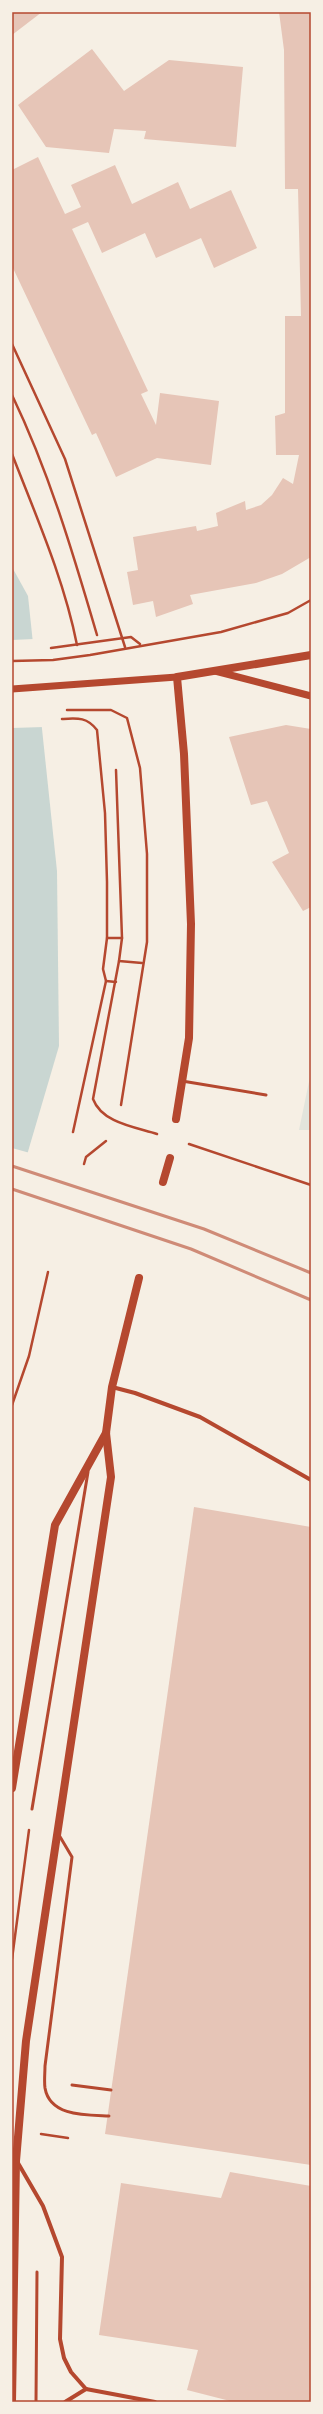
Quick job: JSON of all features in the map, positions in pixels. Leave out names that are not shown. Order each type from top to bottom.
[{"type":"main road","points":[[176,1119],[189,1038],[191,924],[184,754],[177,676],[311,655]]},
{"type":"main road","points":[[163,1182],[170,1158]]},
{"type":"main road","points":[[12,2402],[16,2161],[26,2041],[111,1477],[106,1433],[112,1387],[139,1278]]},
{"type":"main road","points":[[12,1788],[55,1525],[106,1433]]},
{"type":"street","points":[[214,671],[311,696]]},
{"type":"street","points":[[12,689],[57,687],[177,676]]},
{"type":"street","points":[[112,1387],[135,1393],[200,1417],[311,1480]]},
{"type":"street","points":[[16,2161],[43,2206],[62,2257],[60,2339],[64,2358],[71,2372],[86,2389],[155,2402]]},
{"type":"street","points":[[65,2402],[86,2389]]},
{"type":"lane","points":[[182,1081],[266,1094]]},
{"type":"lane","points":[[32,1809],[89,1464]]},
{"type":"lane","points":[[57,1832],[72,1857],[45,2066],[45,2089],[55,2105],[69,2113],[109,2116]]},
{"type":"lane","points":[[72,2085],[111,2090]]},
{"type":"lane","points":[[36,2402],[37,2272]]},
{"type":"path","points":[[12,344],[65,459],[125,647]]},
{"type":"path","points":[[12,395],[32,438],[66,528],[97,635]]},
{"type":"path","points":[[12,454],[47,543],[74,628],[77,645]]},
{"type":"path","points":[[12,661],[53,660],[140,644],[222,632],[288,613],[311,600]]},
{"type":"path","points":[[51,648],[131,637],[140,644]]},
{"type":"path","points":[[61,710],[112,710],[127,718],[130,724],[140,768],[147,854],[147,942],[142,963],[121,1105]]},
{"type":"path","points":[[62,719],[81,718],[91,721],[98,730],[105,813],[107,938],[103,968],[106,981],[73,1132]]},
{"type":"path","points":[[116,770],[122,938],[116,982],[93,1099],[97,1109],[116,1121]]},
{"type":"path","points":[[107,938],[122,938]]},
{"type":"path","points":[[119,961],[142,963]]},
{"type":"path","points":[[106,981],[116,982]]},
{"type":"path","points":[[84,1164],[86,1157],[106,1141]]},
{"type":"path","points":[[209,1150],[311,1185]]},
{"type":"path","points":[[12,1405],[29,1356],[48,1272]]},
{"type":"path","points":[[12,1959],[30,1828]]},
{"type":"path","points":[[40,2134],[68,2138]]},
{"type":"shaded area","points":[[12,567],[28,596],[57,871],[59,1046],[12,1206]]},
{"type":"shaded area","points":[[311,1072],[311,1130],[299,1130]]},
{"type":"pier","points":[[34,639],[44,727],[12,728],[12,640]]},
{"type":"pier","points":[[12,1148],[30,1153],[12,1208]]},
{"type":"building","points":[[12,12],[42,12],[12,35]]},
{"type":"building","points":[[279,12],[311,12],[311,557],[282,574],[256,583],[190,595],[193,604],[156,617],[153,601],[133,605],[127,572],[138,570],[133,537],[196,526],[197,531],[218,526],[216,513],[245,501],[246,510],[261,505],[272,495],[283,478],[293,484],[299,455],[276,455],[275,416],[285,413],[285,316],[301,316],[298,189],[285,189],[284,50]]},
{"type":"building","points":[[92,49],[124,91],[169,60],[243,67],[236,147],[144,139],[146,131],[114,129],[109,153],[46,147],[18,105]]},
{"type":"building","points":[[38,157],[65,214],[81,207],[71,185],[115,165],[132,204],[178,182],[190,209],[231,190],[257,248],[214,268],[201,238],[156,258],[145,233],[102,253],[88,222],[72,229],[148,391],[141,394],[156,425],[160,393],[219,401],[211,465],[157,458],[116,477],[96,433],[92,435],[12,266],[12,170]]},
{"type":"building","points":[[286,725],[311,729],[311,907],[303,911],[272,862],[289,853],[267,801],[251,805],[229,737]]},
{"type":"building","points":[[194,1507],[311,1527],[311,2165],[105,2134]]},
{"type":"building","points":[[230,2172],[311,2186],[311,2402],[234,2402],[187,2390],[198,2350],[99,2335],[121,2183],[221,2198]]},
{"type":"railway","points":[[12,1166],[204,1229],[311,1273]]},
{"type":"railway","points":[[12,1189],[191,1249],[311,1300]]}]
